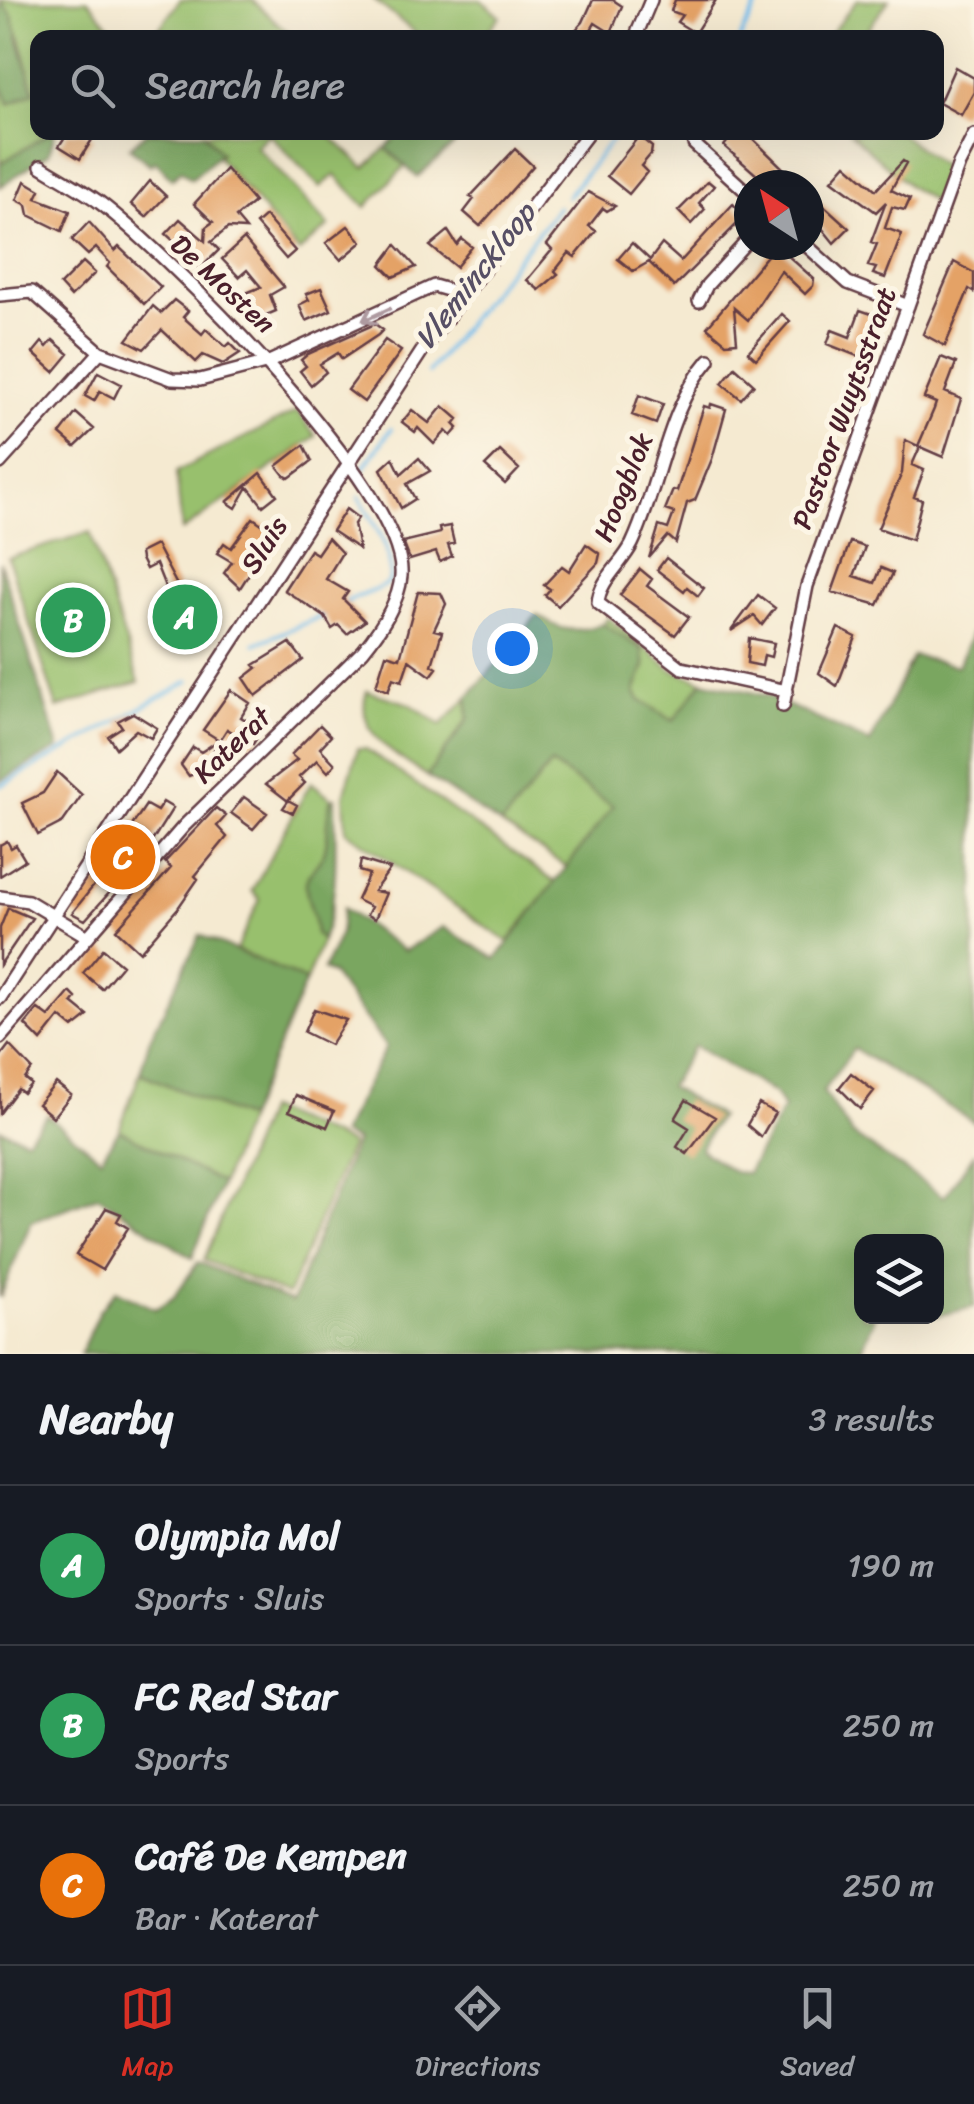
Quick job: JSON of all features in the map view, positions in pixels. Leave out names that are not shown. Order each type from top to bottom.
[{"type":"street","points":[[639,30],[651,0]]},
{"type":"street","name":"Pastoor Wuytsstraat","points":[[783,706],[808,586],[974,134]]},
{"type":"street","name":"Sluis","points":[[0,998],[348,461],[465,295],[583,140]]},
{"type":"street","points":[[694,144],[734,180]]},
{"type":"street","name":"De Mosten","points":[[41,166],[100,203],[268,362],[348,461]]},
{"type":"street","points":[[699,301],[707,285],[734,255]]},
{"type":"street","points":[[823,260],[848,282],[908,306]]},
{"type":"street","points":[[0,294],[32,292],[100,352],[172,379],[224,377],[268,362],[434,286],[465,295]]},
{"type":"street","points":[[0,464],[100,352]]},
{"type":"street","name":"Hoogblok","points":[[710,360],[687,392],[632,542],[599,592],[598,603],[682,668],[787,691]]},
{"type":"street","name":"Katerat","points":[[0,1038],[184,826],[378,633],[394,599],[400,562],[391,536],[348,461]]},
{"type":"street","points":[[0,897],[28,901],[88,937]]},
{"type":"green space","points":[[0,0],[12,15],[30,78],[30,94],[9,104],[0,83]]},
{"type":"green space","points":[[1,0],[88,0],[113,30],[30,30],[30,77],[20,38]]},
{"type":"green space","points":[[180,0],[252,0],[285,30],[158,30]]},
{"type":"green space","points":[[374,0],[481,0],[500,16],[489,30],[412,30]]},
{"type":"green space","points":[[857,0],[889,0],[867,30],[833,30]]},
{"type":"green space","points":[[0,83],[9,104],[30,94],[30,140],[38,140],[0,164]]},
{"type":"green space","points":[[38,140],[53,140],[49,153],[0,187],[0,164]]},
{"type":"green space","points":[[138,140],[210,140],[221,153],[191,179],[181,170],[172,179],[155,161],[151,165],[129,148]]},
{"type":"green space","points":[[210,140],[262,140],[256,146],[329,226],[299,252],[218,157],[221,153]]},
{"type":"green space","points":[[275,140],[335,140],[365,168],[386,148],[405,166],[366,207],[335,175],[320,187]]},
{"type":"green space","points":[[394,140],[459,140],[417,177],[386,148]]},
{"type":"green space","points":[[858,140],[909,140],[947,170],[936,203],[910,187]]},
{"type":"green space","points":[[297,411],[316,436],[182,531],[176,472]]},
{"type":"green space","points":[[90,532],[139,682],[57,708],[8,558]]},
{"type":"green space","points":[[0,562],[59,748],[0,781]]},
{"type":"green space","points":[[537,615],[568,629],[603,624],[642,649],[645,666],[635,691],[640,700],[673,721],[703,681],[768,696],[870,743],[913,656],[958,666],[974,627],[974,1122],[854,1049],[823,1091],[852,1134],[944,1197],[974,1154],[974,1307],[944,1314],[944,1234],[854,1234],[854,1324],[872,1324],[860,1354],[80,1354],[99,1311],[116,1290],[155,1309],[174,1297],[198,1262],[292,1302],[356,1141],[341,1134],[386,1047],[332,974],[323,970],[340,933],[343,908],[404,951],[443,927],[496,959],[613,806],[551,764],[501,825],[427,776],[468,719],[468,697]],"holes":[[[694,1046],[775,1094],[783,1109],[747,1173],[734,1172],[700,1149],[719,1116],[669,1087]]]},
{"type":"green space","points":[[608,618],[672,670],[703,681],[674,721],[640,700],[635,691],[645,666],[641,650],[603,624]]},
{"type":"green space","points":[[367,691],[410,704],[441,725],[468,697],[468,719],[427,776],[391,751],[372,731],[364,706]]},
{"type":"green space","points":[[358,748],[366,749],[555,882],[508,942],[346,831],[344,796]]},
{"type":"green space","points":[[551,764],[613,806],[567,867],[501,825]]},
{"type":"green space","points":[[311,782],[331,798],[326,848],[306,883],[316,934],[322,940],[306,981],[236,950],[260,899],[252,891]]},
{"type":"green space","points":[[331,798],[335,798],[335,870],[332,906],[322,940],[316,935],[306,883],[326,848]]},
{"type":"green space","points":[[200,935],[306,981],[247,1119],[140,1073],[149,1041]]},
{"type":"green space","points":[[140,1073],[247,1119],[222,1183],[119,1130]]},
{"type":"green space","points":[[267,1109],[351,1144],[288,1295],[204,1260]]},
{"type":"green space","points":[[47,1115],[101,1158],[119,1130],[222,1183],[192,1258],[98,1196],[31,1222],[0,1298],[0,1129],[26,1139]]},
{"type":"building","points":[[593,0],[613,0],[622,6],[612,30],[595,23],[591,30],[576,30]]},
{"type":"building","points":[[675,0],[716,0],[697,30],[677,22],[682,15],[671,11]]},
{"type":"building","points":[[955,67],[974,78],[974,92],[961,115],[944,106],[944,92]]},
{"type":"building","points":[[63,140],[92,140],[80,159],[59,146]]},
{"type":"building","points":[[636,140],[644,140],[652,147],[641,166],[647,172],[629,194],[607,176]]},
{"type":"building","points":[[725,140],[754,140],[785,170],[751,170],[724,146]]},
{"type":"building","points":[[515,149],[533,166],[480,226],[464,212],[474,199],[470,197]]},
{"type":"building","points":[[903,161],[906,163],[891,190],[910,199],[905,210],[892,207],[885,228],[902,234],[885,278],[873,274],[876,268],[868,266],[877,244],[871,242],[886,202],[876,212],[832,180],[846,164],[876,190]]},
{"type":"building","points":[[226,169],[254,202],[236,217],[246,229],[228,228],[211,242],[219,250],[197,272],[193,259],[196,251],[182,239],[177,244],[166,234],[180,219],[205,241],[206,227],[213,222],[194,204]]},
{"type":"building","points":[[25,181],[40,190],[36,198],[70,211],[62,231],[29,215],[27,205],[17,200]]},
{"type":"building","points":[[150,181],[166,196],[146,217],[131,204]]},
{"type":"building","points":[[708,181],[714,186],[699,203],[705,209],[691,224],[678,211]]},
{"type":"building","points":[[588,192],[615,206],[607,211],[603,208],[589,226],[596,231],[575,257],[569,253],[555,271],[558,274],[539,290],[527,280],[552,250],[547,245]]},
{"type":"building","points":[[733,204],[734,227],[674,287],[649,262],[633,271],[618,259],[632,243],[650,260],[662,244],[681,261]]},
{"type":"building","points":[[824,205],[849,228],[834,243],[824,231]]},
{"type":"building","points":[[265,216],[295,251],[286,259],[256,224]]},
{"type":"building","points":[[89,222],[115,251],[119,247],[161,287],[144,304],[107,267],[110,263],[96,248],[88,255],[72,240]]},
{"type":"building","points":[[348,226],[362,242],[341,260],[326,243]]},
{"type":"building","points":[[448,231],[457,245],[462,239],[472,247],[456,267],[430,246]]},
{"type":"building","points":[[244,239],[284,287],[270,295],[276,311],[257,319],[246,293],[261,287],[247,270],[239,277],[222,259]]},
{"type":"building","points":[[396,245],[416,267],[393,277],[381,265]]},
{"type":"building","points":[[763,260],[793,260],[814,279],[805,294],[781,271],[748,320],[734,308],[737,342],[726,343],[707,327]]},
{"type":"building","points":[[83,262],[95,273],[71,297],[60,285]]},
{"type":"building","points":[[954,262],[974,273],[974,292],[969,289],[945,346],[923,334]]},
{"type":"building","points":[[321,288],[331,310],[306,321],[299,305],[309,300],[306,294]]},
{"type":"building","points":[[174,300],[188,311],[183,317],[202,334],[206,329],[226,347],[230,343],[240,353],[223,364],[203,355],[196,362],[162,330],[144,349],[127,340],[153,306],[161,313]]},
{"type":"building","points":[[860,310],[880,317],[865,359],[827,344],[832,330],[850,337]]},
{"type":"building","points":[[782,314],[790,321],[756,359],[748,352]]},
{"type":"building","points":[[375,324],[383,330],[378,335],[342,359],[338,353],[320,364],[326,372],[311,385],[300,371],[306,366],[301,360],[308,354]]},
{"type":"building","points":[[53,340],[69,354],[54,372],[33,353],[42,342],[47,347]]},
{"type":"building","points":[[385,340],[401,351],[364,402],[348,390]]},
{"type":"building","points":[[941,357],[956,363],[945,392],[961,399],[943,457],[920,447],[912,465],[924,470],[914,497],[922,500],[912,540],[878,528],[902,473],[905,440],[918,446],[934,409],[936,403],[924,398]]},
{"type":"building","points":[[735,367],[754,384],[741,399],[722,383]]},
{"type":"building","points":[[98,372],[121,384],[114,398],[100,391],[94,401],[85,396]]},
{"type":"building","points":[[639,395],[663,404],[656,424],[632,415]]},
{"type":"building","points":[[711,404],[726,409],[712,459],[695,500],[687,503],[676,543],[668,536],[649,558],[659,526],[668,529],[674,513],[665,510],[673,490],[677,491],[704,406],[710,408]]},
{"type":"building","points":[[443,406],[458,419],[454,424],[458,428],[451,436],[446,431],[434,444],[418,428],[415,432],[402,422],[412,410],[429,423]]},
{"type":"building","points":[[76,413],[94,429],[75,447],[60,434]]},
{"type":"building","points":[[304,445],[312,461],[289,478],[277,466]]},
{"type":"building","points":[[500,451],[519,469],[505,484],[485,466]]},
{"type":"building","points":[[393,458],[401,474],[419,458],[430,471],[407,484],[415,499],[401,508],[381,469]]},
{"type":"building","points":[[261,473],[277,495],[263,506],[248,487],[236,508],[227,502]]},
{"type":"building","points":[[346,509],[358,518],[354,524],[359,549],[332,531]]},
{"type":"building","points":[[253,518],[275,533],[240,588],[224,573],[232,562],[217,553],[224,543],[231,548]]},
{"type":"building","points":[[450,526],[454,543],[448,545],[452,556],[440,562],[436,552],[410,560],[403,542],[440,533],[439,528]]},
{"type":"building","points":[[328,538],[342,553],[326,579],[348,592],[343,599],[365,621],[347,634],[338,625],[332,629],[325,617],[284,590],[310,550],[317,554]]},
{"type":"building","points":[[850,542],[865,547],[854,576],[875,583],[881,568],[893,573],[878,605],[832,592]]},
{"type":"building","points":[[586,544],[600,554],[598,563],[558,606],[545,595],[550,589],[544,585],[562,566],[569,571]]},
{"type":"building","points":[[156,545],[190,610],[189,604],[196,601],[202,613],[180,624],[156,564],[146,569],[141,559],[140,553]]},
{"type":"building","points":[[666,558],[704,588],[698,596],[687,587],[684,591],[657,570]]},
{"type":"building","points":[[640,569],[652,579],[647,586],[689,617],[675,635],[620,595]]},
{"type":"building","points":[[418,592],[441,593],[446,604],[434,630],[442,632],[432,665],[437,668],[431,676],[409,660],[402,681],[393,678],[388,691],[376,686],[386,654],[400,658]]},
{"type":"building","points":[[758,595],[775,608],[762,625],[754,616],[731,631]]},
{"type":"building","points":[[838,628],[856,637],[837,686],[819,673]]},
{"type":"building","points":[[749,638],[774,643],[771,657],[764,655],[762,666],[747,663]]},
{"type":"building","points":[[290,643],[303,660],[256,696],[244,678],[257,668],[254,665]]},
{"type":"building","points":[[231,690],[250,703],[241,717],[262,730],[253,744],[227,729],[210,756],[234,757],[216,769],[214,766],[189,776],[181,765],[193,747],[201,752],[219,740],[203,730]]},
{"type":"building","points":[[133,713],[157,728],[151,738],[136,730],[116,748],[108,736],[122,727],[118,721]]},
{"type":"building","points":[[320,725],[331,736],[320,748],[335,764],[328,772],[317,760],[299,777],[305,783],[288,800],[297,805],[293,813],[283,808],[288,801],[266,784],[297,760],[291,755]]},
{"type":"building","points":[[57,772],[82,795],[63,822],[38,835],[22,803],[43,793]]},
{"type":"building","points":[[244,797],[267,813],[253,829],[231,813]]},
{"type":"building","points":[[163,802],[173,808],[144,854],[106,889],[110,892],[85,920],[72,913],[114,860],[111,857],[146,805],[157,811]]},
{"type":"building","points":[[216,808],[226,816],[217,826],[227,837],[195,876],[198,879],[178,908],[140,952],[116,930],[171,868],[165,862]]},
{"type":"building","points":[[7,841],[11,848],[16,845],[25,860],[0,876],[0,845]]},
{"type":"building","points":[[361,860],[390,869],[374,891],[386,893],[375,919],[367,915],[371,907],[357,900],[369,874],[359,871]]},
{"type":"building","points":[[8,908],[32,918],[0,965],[0,928]]},
{"type":"building","points":[[103,949],[122,965],[102,989],[83,973]]},
{"type":"building","points":[[70,992],[76,998],[72,1003],[88,1016],[73,1028],[60,1017],[41,1041],[25,1025],[38,1009],[49,1017]]},
{"type":"building","points":[[314,1009],[346,1020],[330,1045],[304,1032]]},
{"type":"building","points":[[9,1045],[32,1069],[25,1079],[31,1084],[23,1093],[18,1089],[0,1113],[0,1057]]},
{"type":"building","points":[[851,1073],[874,1091],[860,1109],[839,1088]]},
{"type":"building","points":[[56,1083],[71,1095],[53,1117],[38,1104]]},
{"type":"building","points":[[296,1095],[334,1111],[327,1127],[289,1111]]},
{"type":"building","points":[[686,1100],[715,1117],[687,1154],[677,1147],[689,1128],[675,1119]]},
{"type":"building","points":[[759,1104],[775,1113],[761,1137],[747,1125]]},
{"type":"building","points":[[106,1208],[121,1214],[117,1221],[128,1228],[102,1270],[76,1255]]},
{"type":"waterway","name":"Vleminckloop","points":[[744,30],[760,0]]},
{"type":"waterway","name":"Vleminckloop","points":[[567,197],[612,140]]},
{"type":"waterway","name":"Vleminckloop","points":[[428,373],[558,207]]},
{"type":"waterway","name":"Vleminckloop","points":[[364,468],[391,429]]},
{"type":"waterway","name":"Vleminckloop","points":[[343,604],[389,582],[386,549],[359,497]]},
{"type":"waterway","name":"Vleminckloop","points":[[255,644],[327,614]]},
{"type":"waterway","name":"Vleminckloop","points":[[0,786],[189,681]]},
{"type":"place","name":"Olympia Mol","points":[[185,617]]},
{"type":"place","name":"FC Red Star","points":[[73,620]]},
{"type":"place","name":"Café De Kempen","points":[[123,857]]}]
